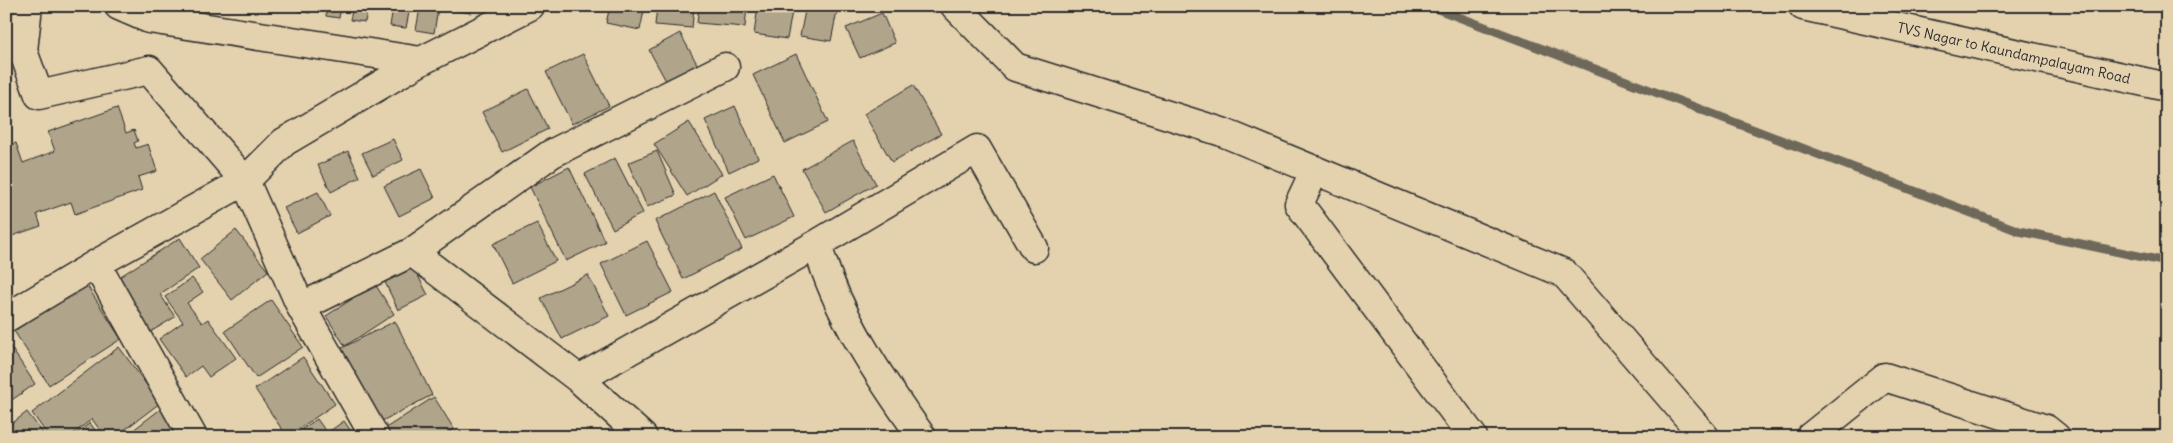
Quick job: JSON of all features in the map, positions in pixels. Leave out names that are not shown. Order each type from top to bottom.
[{"type":"street","points":[[28,6],[23,50],[39,95],[149,70],[245,181],[301,307],[375,437]]},
{"type":"street","points":[[119,6],[149,19],[421,61]]},
{"type":"street","points":[[6,318],[96,264],[245,181],[284,142],[421,61],[530,6]]},
{"type":"street","points":[[954,6],[1015,67],[1222,132],[1564,273],[1706,437]]},
{"type":"street","name":"TVS Nagar to Kaundampalayam Road","points":[[1803,6],[2167,87]]},
{"type":"street","points":[[301,307],[412,252],[551,154],[725,67]]},
{"type":"street","points":[[579,379],[817,244],[977,148],[1034,248]]},
{"type":"street","points":[[1315,170],[1299,204],[1473,437]]},
{"type":"street","points":[[817,244],[826,276],[876,372],[922,437]]},
{"type":"street","points":[[412,252],[579,379],[643,437]]},
{"type":"street","points":[[96,264],[193,437]]},
{"type":"street","points":[[1810,437],[1885,377],[2046,429],[2056,437]]},
{"type":"building","points":[[297,6],[311,6],[310,13],[297,11]]},
{"type":"building","points":[[327,6],[341,6],[339,18],[326,16]]},
{"type":"building","points":[[353,6],[368,6],[365,22],[350,20]]},
{"type":"building","points":[[390,6],[472,6],[471,13],[438,8],[434,33],[416,30],[420,8],[410,7],[406,28],[390,26],[393,7]]},
{"type":"building","points":[[610,6],[645,6],[640,30],[606,23]]},
{"type":"building","points":[[657,6],[694,6],[692,28],[655,25]]},
{"type":"building","points":[[699,6],[747,6],[745,27],[697,23]]},
{"type":"building","points":[[758,6],[793,6],[787,39],[754,34]]},
{"type":"building","points":[[806,6],[838,6],[831,41],[800,36]]},
{"type":"building","points":[[882,13],[895,43],[860,58],[846,28]]},
{"type":"building","points":[[680,33],[701,71],[670,88],[649,50]]},
{"type":"building","points":[[583,54],[609,106],[572,124],[546,72]]},
{"type":"building","points":[[796,54],[828,122],[785,143],[753,75]]},
{"type":"building","points":[[913,85],[941,134],[892,162],[864,114]]},
{"type":"building","points":[[528,89],[548,129],[502,152],[482,112]]},
{"type":"building","points":[[735,106],[758,158],[729,172],[705,120]]},
{"type":"building","points":[[117,108],[126,133],[134,130],[138,141],[134,143],[136,148],[148,144],[157,171],[138,177],[142,190],[75,214],[71,202],[37,214],[41,226],[6,238],[6,146],[16,143],[23,163],[55,151],[48,132]]},
{"type":"building","points":[[689,122],[722,174],[687,196],[654,144]]},
{"type":"building","points":[[393,139],[403,160],[373,175],[362,153]]},
{"type":"building","points":[[853,141],[876,184],[826,212],[802,169]]},
{"type":"building","points":[[348,151],[360,177],[331,192],[318,165]]},
{"type":"building","points":[[657,151],[676,195],[647,207],[628,163]]},
{"type":"building","points":[[615,158],[643,213],[613,229],[585,174]]},
{"type":"building","points":[[569,167],[605,242],[566,261],[530,187]]},
{"type":"building","points":[[421,169],[435,198],[399,216],[384,186]]},
{"type":"building","points":[[773,174],[794,217],[746,240],[725,197]]},
{"type":"building","points":[[714,191],[742,249],[683,279],[655,221]]},
{"type":"building","points":[[318,192],[330,216],[297,233],[284,208]]},
{"type":"building","points":[[537,223],[556,261],[512,283],[493,244]]},
{"type":"building","points":[[236,230],[268,271],[232,300],[200,259]]},
{"type":"building","points":[[180,238],[199,268],[160,294],[175,317],[147,334],[113,281]]},
{"type":"building","points":[[647,241],[673,292],[626,315],[601,264]]},
{"type":"building","points":[[413,266],[428,295],[398,310],[384,280]]},
{"type":"building","points":[[588,275],[609,316],[562,339],[541,298]]},
{"type":"building","points":[[192,278],[203,292],[187,303],[202,323],[208,319],[236,358],[209,377],[201,366],[186,377],[159,339],[183,322],[165,297]]},
{"type":"building","points":[[86,284],[121,339],[49,385],[14,331]]},
{"type":"building","points":[[375,284],[394,314],[345,346],[326,316]]},
{"type":"building","points":[[271,300],[303,347],[256,378],[225,331]]},
{"type":"building","points":[[395,321],[432,395],[378,423],[340,349]]},
{"type":"building","points":[[6,340],[35,384],[6,404]]},
{"type":"building","points":[[119,347],[160,403],[115,437],[105,437],[92,419],[69,437],[49,437],[32,413]]},
{"type":"building","points":[[303,357],[335,404],[287,437],[255,389]]},
{"type":"building","points":[[434,397],[454,429],[441,437],[384,437],[381,431]]},
{"type":"building","points":[[166,405],[185,431],[177,437],[124,437]]},
{"type":"building","points":[[27,412],[46,437],[6,437],[6,428]]},
{"type":"building","points":[[317,419],[327,433],[344,421],[355,437],[290,437]]},
{"type":"building","points":[[90,423],[100,437],[72,437]]},
{"type":"waterway","points":[[1430,6],[2019,231],[2167,262]]}]
